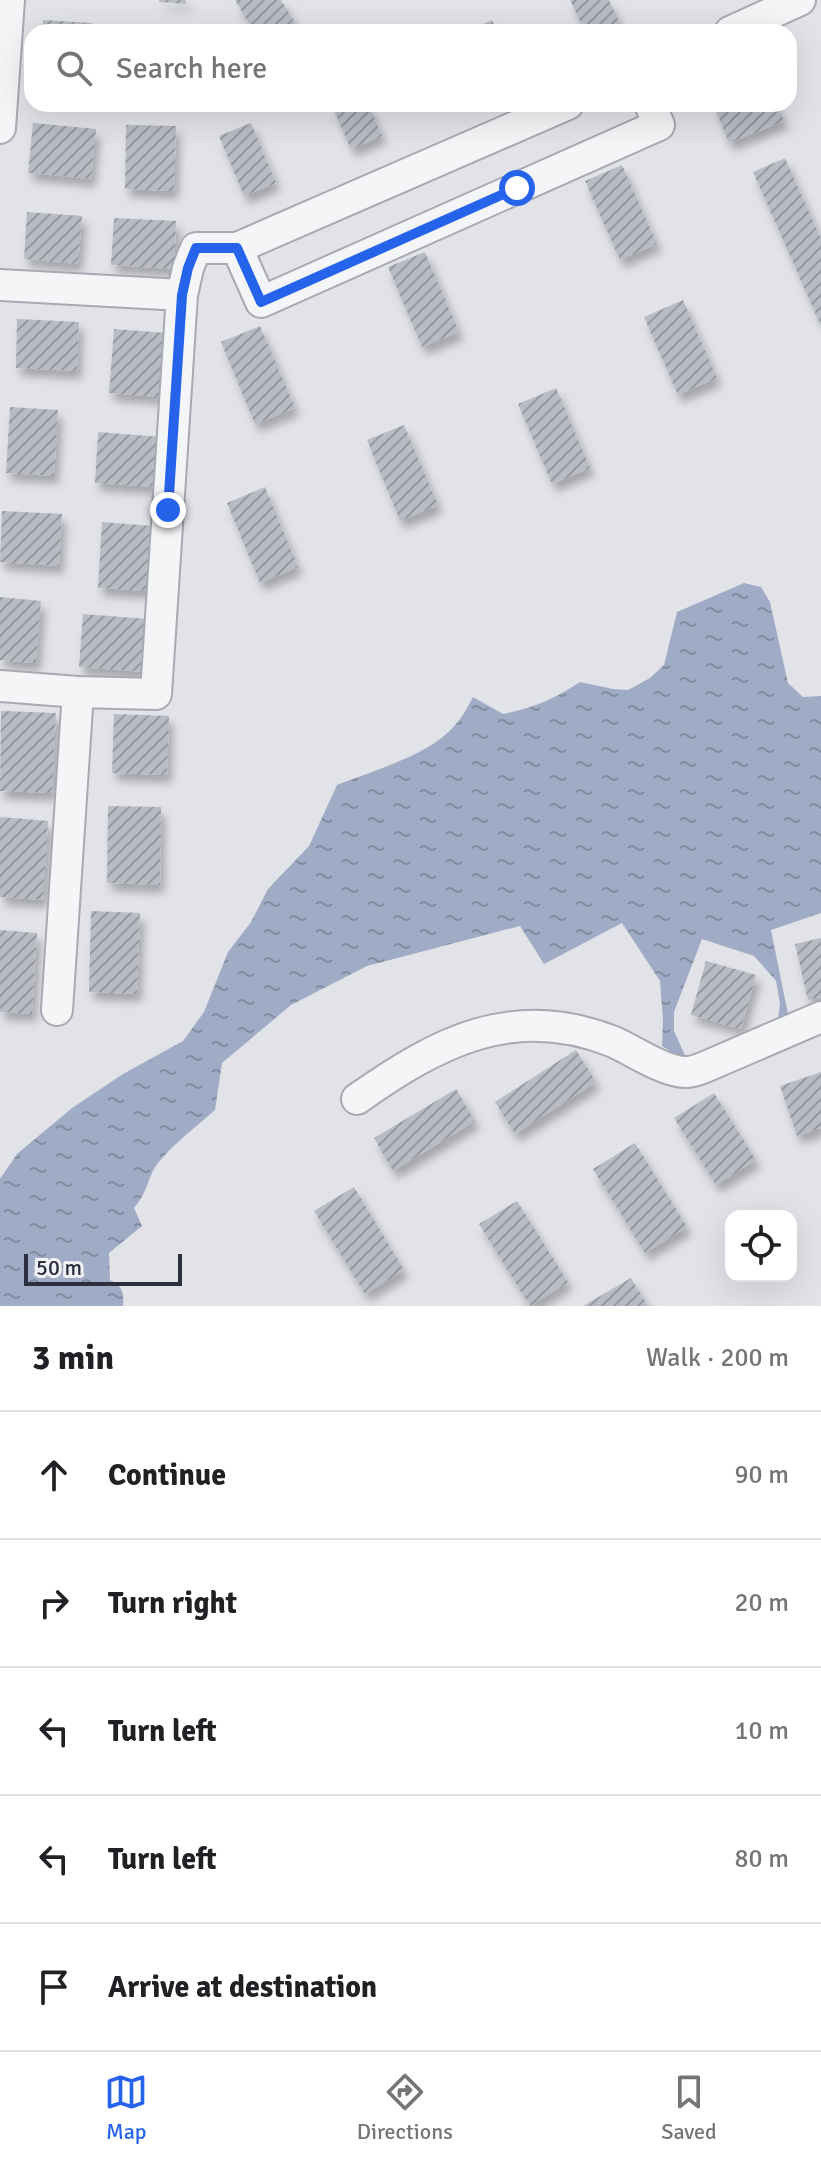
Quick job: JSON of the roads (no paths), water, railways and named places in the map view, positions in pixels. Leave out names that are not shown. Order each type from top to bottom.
[{"type":"street","points":[[0,128],[9,0]]},
{"type":"street","points":[[748,24],[800,0]]},
{"type":"street","points":[[0,686],[156,694],[182,295],[196,248],[237,248],[550,112]]},
{"type":"street","points":[[237,248],[261,302],[659,125],[653,112]]},
{"type":"street","points":[[0,285],[182,295]]},
{"type":"street","points":[[57,1010],[78,692]]},
{"type":"street","points":[[357,1099],[430,1052],[467,1036],[499,1029],[535,1024],[581,1030],[668,1068],[687,1072],[821,1017]]},
{"type":"water","points":[[744,583],[761,587],[770,602],[788,683],[803,697],[821,696],[821,913],[771,930],[789,1019],[769,1029],[778,1019],[780,1003],[776,981],[754,956],[702,939],[674,1012],[674,1031],[688,1062],[662,1046],[660,981],[622,923],[544,964],[520,926],[367,966],[291,1005],[222,1063],[215,1110],[158,1163],[134,1208],[142,1226],[109,1253],[110,1280],[122,1290],[123,1306],[0,1306],[0,1179],[17,1154],[72,1108],[123,1074],[183,1041],[204,1012],[228,952],[251,922],[268,889],[309,846],[337,785],[401,760],[432,744],[456,724],[473,697],[503,714],[543,702],[580,682],[628,690],[650,678],[664,665],[677,612]]}]
